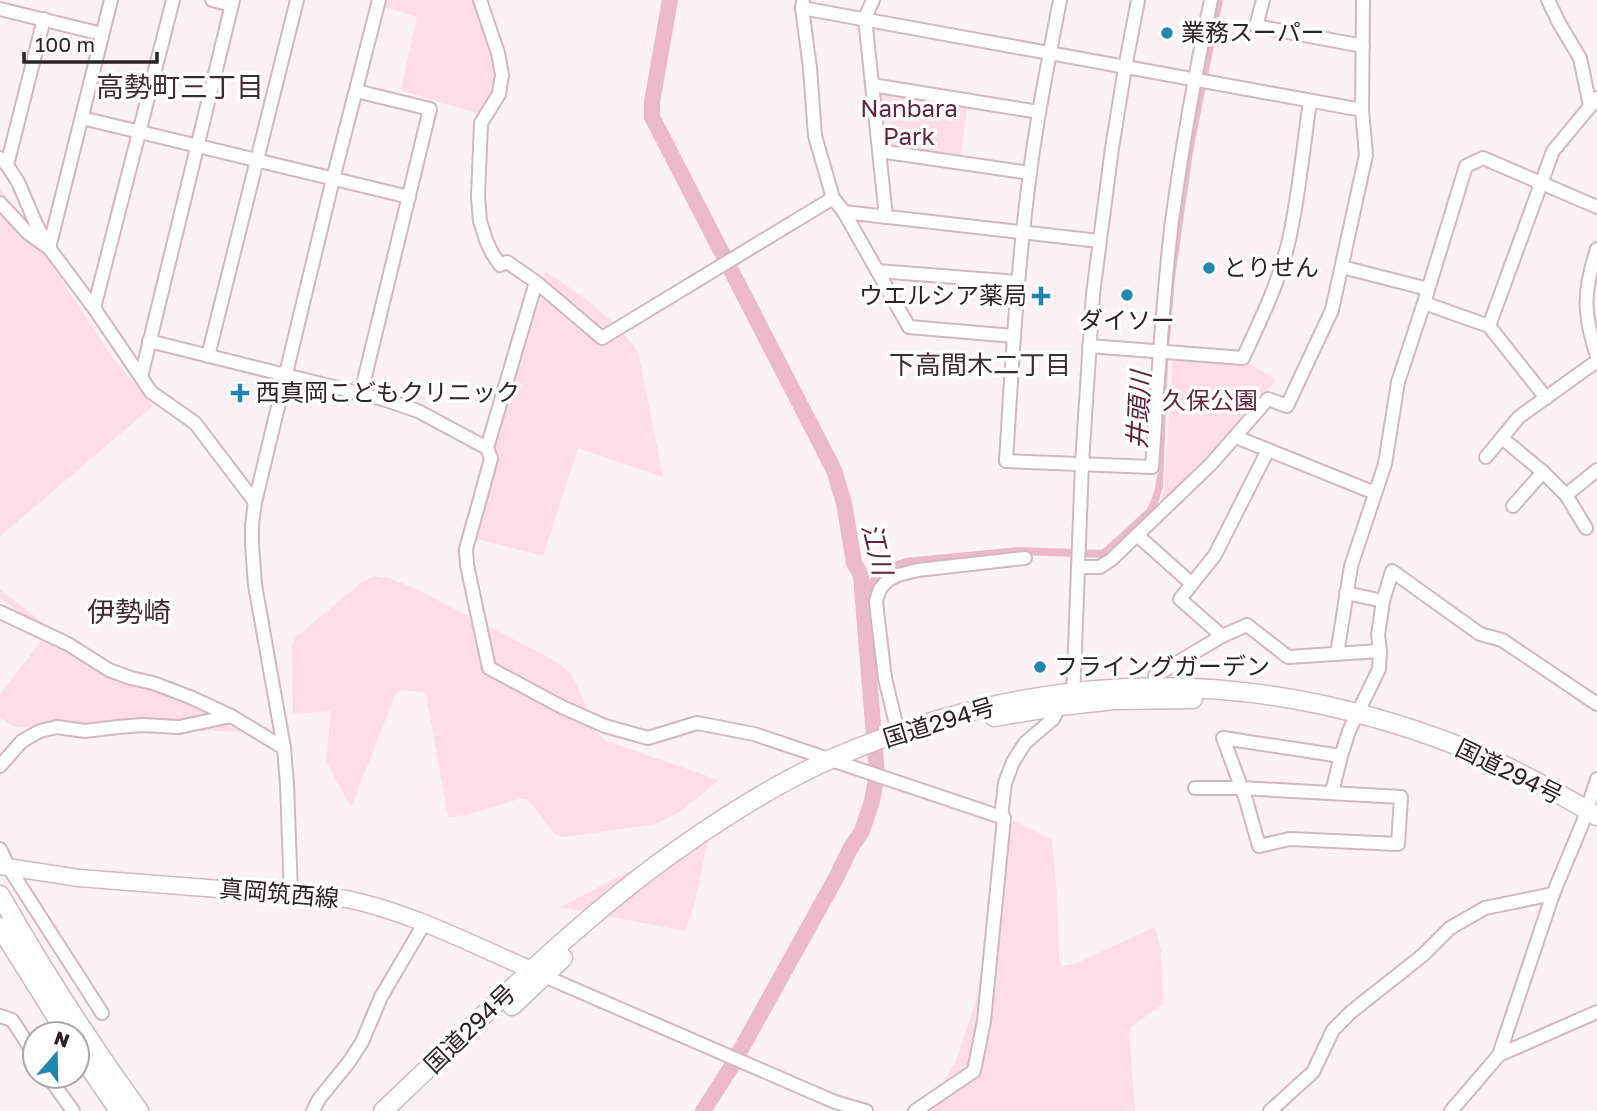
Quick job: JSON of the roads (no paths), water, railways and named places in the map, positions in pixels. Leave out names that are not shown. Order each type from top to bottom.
[{"type":"highway","name":"国道294号","points":[[1069,700],[1155,686],[1195,687],[1301,700],[1356,717],[1414,730],[1483,756],[1524,775],[1591,820]]},
{"type":"highway","name":"国道294号","points":[[383,1111],[538,973],[685,857],[761,807],[837,763],[866,758],[894,738],[943,719],[1042,695],[1069,700],[1224,701],[1356,717]]},
{"type":"highway","points":[[0,895],[36,956],[139,1111]]},
{"type":"highway","points":[[0,927],[58,1020]]},
{"type":"highway","name":"国道294号","points":[[399,1111],[538,973]]},
{"type":"highway","points":[[91,1070],[119,1111]]},
{"type":"main road","name":"真岡筑西線","points":[[5,867],[79,878],[347,899],[425,922],[538,973]]},
{"type":"street","points":[[49,248],[111,0]]},
{"type":"street","points":[[94,308],[173,0]]},
{"type":"street","points":[[141,377],[233,2],[212,0]]},
{"type":"street","points":[[208,356],[298,0]]},
{"type":"street","points":[[291,894],[284,748],[253,565],[252,525],[285,376],[379,0]]},
{"type":"street","points":[[480,0],[498,52],[502,75],[499,94],[481,123],[478,196],[480,221],[486,240],[500,265],[507,262],[536,282],[602,338],[833,198]]},
{"type":"street","points":[[873,0],[865,18],[886,217]]},
{"type":"street","points":[[1060,0],[1039,112],[1023,232],[1006,461],[1152,467],[1172,223],[1194,80],[1211,0]]},
{"type":"street","points":[[1001,817],[1005,783],[1013,762],[1025,743],[1053,719],[1069,700],[1079,564],[1089,346],[1099,240],[1138,0]]},
{"type":"street","points":[[1263,0],[1256,26],[1363,47]]},
{"type":"street","points":[[1079,564],[1100,567],[1112,559],[1211,464],[1268,399],[1287,406],[1332,310],[1366,155],[1362,110],[1363,0]]},
{"type":"street","points":[[1489,326],[1553,151],[1593,102],[1580,58],[1548,0]]},
{"type":"street","points":[[1014,337],[909,327],[844,212],[833,198],[816,136],[803,4],[1050,54],[1362,110]]},
{"type":"street","points":[[0,9],[103,34]]},
{"type":"street","points":[[44,19],[4,162],[18,182],[49,248],[151,392],[195,422],[255,502]]},
{"type":"street","points":[[872,85],[1039,112]]},
{"type":"street","points":[[356,91],[430,109],[360,393]]},
{"type":"street","points":[[1089,346],[1243,358],[1272,297],[1285,255],[1292,226],[1310,101]]},
{"type":"street","points":[[82,118],[409,197]]},
{"type":"street","points":[[879,151],[1030,173]]},
{"type":"street","points":[[1337,654],[1351,566],[1385,464],[1398,382],[1466,166],[1483,158],[1597,207]]},
{"type":"street","points":[[0,203],[27,233],[49,248]]},
{"type":"street","points":[[844,212],[1099,240]]},
{"type":"street","points":[[1486,457],[1519,417],[1597,358],[1586,305],[1587,285],[1597,249]]},
{"type":"street","points":[[1342,267],[1426,296],[1489,326],[1546,398]]},
{"type":"street","points":[[878,271],[1018,282]]},
{"type":"street","points":[[536,282],[487,448],[491,458],[467,549],[467,565],[489,668],[562,707],[605,726],[648,738],[696,723],[754,734],[837,763],[866,758],[890,779],[1004,818],[984,1021],[974,1071],[915,1111]]},
{"type":"street","points":[[149,341],[360,393],[418,411],[487,448]]},
{"type":"street","points":[[1236,437],[1375,493]]},
{"type":"street","points":[[1502,438],[1566,495],[1586,528]]},
{"type":"street","points":[[1223,636],[1180,599],[1215,555],[1268,450]]},
{"type":"street","points":[[1566,495],[1597,470]]},
{"type":"street","points":[[1513,506],[1543,472]]},
{"type":"street","points":[[1138,534],[1192,584]]},
{"type":"street","points":[[894,738],[876,601],[880,589],[888,580],[898,575],[918,570],[1025,558]]},
{"type":"street","points":[[1332,792],[1356,717],[1379,669],[1378,635],[1383,601],[1392,571],[1480,634],[1502,640],[1597,704]]},
{"type":"street","points":[[1346,593],[1383,601]]},
{"type":"street","points":[[0,612],[68,644],[109,670],[178,692],[231,716],[284,748]]},
{"type":"street","points":[[1155,686],[1155,676],[1247,625],[1288,657],[1380,651]]},
{"type":"street","points":[[0,765],[22,741],[40,731],[57,727],[85,731],[142,725],[179,727],[231,716]]},
{"type":"street","points":[[1195,788],[1241,788],[1401,797],[1398,844],[1290,839],[1259,846],[1247,800],[1241,788],[1223,738],[1342,756]]},
{"type":"street","points":[[1451,1111],[1499,1055],[1553,894],[1591,820],[1597,779]]},
{"type":"street","points":[[0,849],[5,867],[102,1013]]},
{"type":"street","points":[[1270,1111],[1313,1072],[1333,1030],[1351,1012],[1423,955],[1450,928],[1485,908],[1553,894]]},
{"type":"street","points":[[313,1111],[362,1042],[381,998],[425,922]]},
{"type":"street","points":[[538,973],[835,1102],[866,1111]]},
{"type":"street","points":[[1499,1055],[1597,1012]]},
{"type":"street","points":[[0,1016],[12,1020],[21,1034]]},
{"type":"street","points":[[58,1090],[73,1111]]},
{"type":"waterway","name":"江川","points":[[670,0],[652,102],[652,117],[834,470],[844,503],[854,563],[861,575],[877,774],[862,831],[730,1069],[703,1111]]},
{"type":"place","name":"業務スーパー","points":[[1167,33]]},
{"type":"place","name":"とりせん","points":[[1209,268]]},
{"type":"place","name":"ダイソー","points":[[1127,295]]},
{"type":"place","name":"ウエルシア薬局","points":[[1041,296]]},
{"type":"place","name":"西真岡こどもクリニック","points":[[240,393]]},
{"type":"place","name":"フライングガーデン","points":[[1040,667]]},
{"type":"district","name":"高勢町三丁目","points":[[180,87]]},
{"type":"district","name":"下高間木二丁目","points":[[980,365]]},
{"type":"district","name":"伊勢崎","points":[[129,612]]},
{"type":"park label","name":"Nanbara Park","points":[[909,123]]},
{"type":"park label","name":"久保公園","points":[[1210,401]]},
{"type":"water label","name":"井頭川","points":[[1139,410]]}]
